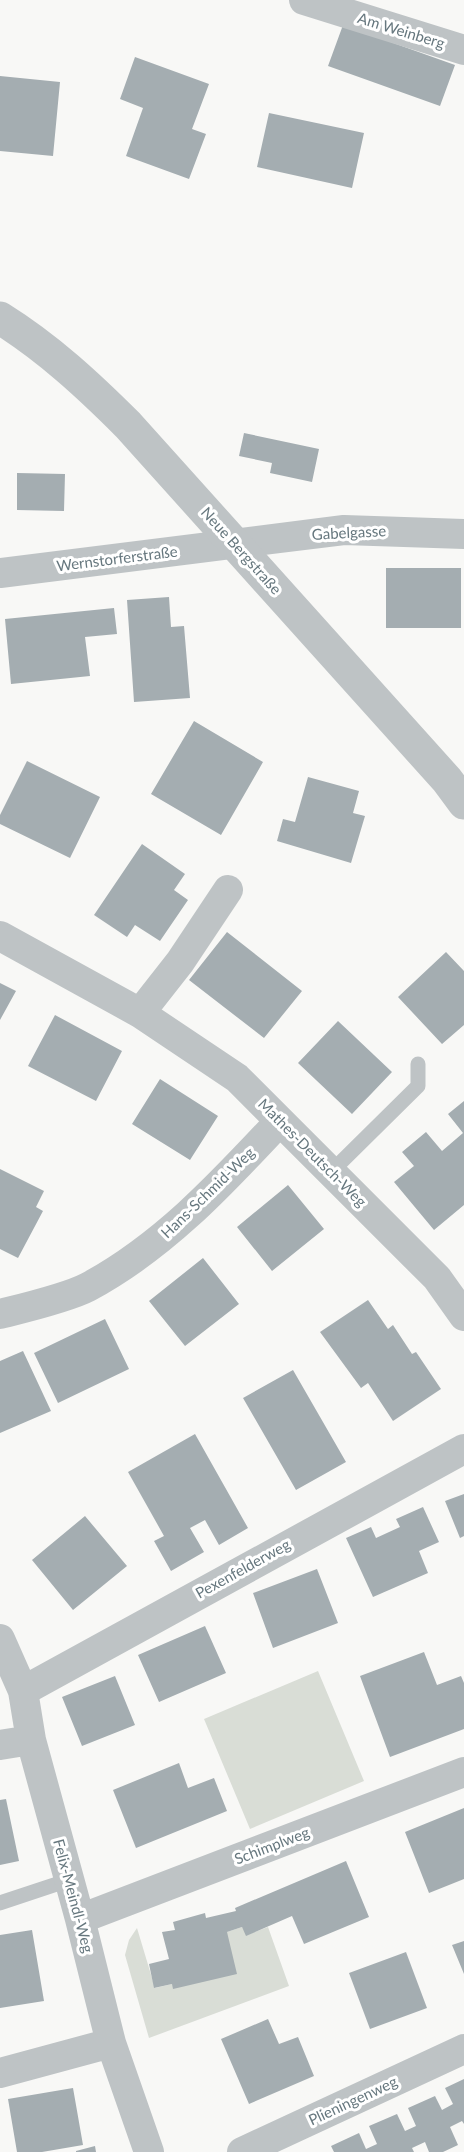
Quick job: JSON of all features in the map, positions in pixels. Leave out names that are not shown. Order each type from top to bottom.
[{"type":"street","name":"Am Weinberg","points":[[304,0],[464,50]]},
{"type":"street","name":"Neue Bergstraße","points":[[0,318],[31,338],[83,380],[128,425],[447,780],[464,803]]},
{"type":"street","name":"Gabelgasse","points":[[235,544],[344,530],[464,534]]},
{"type":"street","name":"Wernstorferstraße","points":[[0,573],[235,544]]},
{"type":"street","points":[[140,1013],[180,962],[228,890]]},
{"type":"street","name":"Mathes-Deutsch-Weg","points":[[0,936],[140,1013],[237,1078],[437,1278],[464,1316]]},
{"type":"street","name":"Hans-Schmid-Weg","points":[[0,1314],[87,1288],[158,1242],[210,1196],[279,1122]]},
{"type":"street","name":"Pexenfelderweg","points":[[23,1691],[464,1449]]},
{"type":"street","name":"Felix-Meindl-Weg","points":[[0,1639],[23,1691],[31,1740],[111,2043],[149,2152]]},
{"type":"street","points":[[0,1746],[31,1740]]},
{"type":"street","name":"Schimplweg","points":[[80,1919],[464,1772]]},
{"type":"street","points":[[0,2073],[111,2043]]},
{"type":"street","name":"Plieningenweg","points":[[242,2152],[464,2049]]},
{"type":"lane","points":[[331,1172],[418,1086],[418,1064]]},
{"type":"lane","points":[[0,1903],[69,1880]]},
{"type":"shaded area","points":[[318,1671],[364,1781],[250,1829],[204,1719]]},
{"type":"shaded area","points":[[242,1927],[247,1935],[268,1927],[289,1986],[149,2038],[125,1955],[129,1940],[137,1928],[155,1988],[172,1984],[227,1932]]},
{"type":"building","points":[[343,25],[455,65],[440,106],[328,66]]},
{"type":"building","points":[[135,57],[209,84],[192,129],[206,134],[189,179],[126,156],[143,108],[120,99]]},
{"type":"building","points":[[0,76],[60,82],[53,156],[0,151]]},
{"type":"building","points":[[269,113],[364,133],[352,188],[257,167]]},
{"type":"building","points":[[244,433],[319,449],[312,482],[270,473],[272,463],[239,456]]},
{"type":"building","points":[[17,473],[65,474],[64,511],[17,510]]},
{"type":"building","points":[[386,568],[461,568],[461,628],[386,628]]},
{"type":"building","points":[[169,597],[171,627],[184,626],[190,698],[134,702],[127,600]]},
{"type":"building","points":[[114,608],[117,634],[85,637],[90,676],[11,684],[5,619]]},
{"type":"building","points":[[194,721],[263,762],[221,835],[151,794]]},
{"type":"building","points":[[27,761],[100,797],[70,858],[0,824],[0,815]]},
{"type":"building","points":[[308,777],[359,791],[353,813],[365,816],[351,863],[277,841],[283,819],[295,822]]},
{"type":"building","points":[[142,844],[185,874],[174,890],[188,900],[160,941],[135,925],[127,937],[94,915]]},
{"type":"building","points":[[227,932],[302,991],[264,1038],[189,980]]},
{"type":"building","points":[[446,952],[464,971],[464,1025],[442,1044],[398,997]]},
{"type":"building","points":[[0,983],[16,991],[0,1020]]},
{"type":"building","points":[[55,1015],[122,1051],[96,1101],[28,1066]]},
{"type":"building","points":[[338,1021],[392,1072],[352,1114],[298,1063]]},
{"type":"building","points":[[160,1079],[218,1116],[190,1160],[132,1124]]},
{"type":"building","points":[[464,1101],[464,1205],[434,1230],[394,1182],[414,1166],[402,1152],[426,1132],[442,1151],[463,1133],[448,1114]]},
{"type":"building","points":[[0,1169],[44,1191],[36,1207],[43,1211],[18,1258],[0,1249]]},
{"type":"building","points":[[288,1185],[324,1229],[272,1271],[237,1227]]},
{"type":"building","points":[[203,1258],[239,1304],[185,1346],[149,1301]]},
{"type":"building","points":[[368,1300],[388,1329],[393,1325],[412,1354],[416,1352],[441,1389],[393,1421],[368,1383],[361,1388],[320,1332]]},
{"type":"building","points":[[105,1319],[129,1369],[58,1403],[34,1353]]},
{"type":"building","points":[[23,1351],[51,1411],[0,1433],[0,1361]]},
{"type":"building","points":[[293,1370],[346,1462],[296,1490],[243,1398]]},
{"type":"building","points":[[195,1434],[248,1528],[219,1545],[205,1520],[190,1528],[204,1552],[171,1571],[154,1541],[164,1536],[128,1472]]},
{"type":"building","points":[[464,1494],[464,1536],[460,1538],[445,1501]]},
{"type":"building","points":[[423,1507],[439,1542],[419,1551],[428,1573],[373,1597],[346,1538],[371,1527],[376,1538],[400,1527],[396,1519]]},
{"type":"building","points":[[85,1516],[127,1566],[73,1610],[32,1560]]},
{"type":"building","points":[[317,1569],[338,1623],[273,1648],[253,1593]]},
{"type":"building","points":[[205,1626],[226,1673],[159,1702],[138,1655]]},
{"type":"building","points":[[424,1652],[437,1685],[461,1676],[464,1683],[464,1729],[390,1757],[360,1676]]},
{"type":"building","points":[[115,1676],[135,1725],[82,1746],[62,1697]]},
{"type":"building","points":[[179,1763],[188,1788],[214,1778],[227,1811],[136,1848],[113,1790]]},
{"type":"building","points":[[6,1799],[19,1861],[0,1865],[0,1800]]},
{"type":"building","points":[[464,1808],[464,1879],[429,1893],[405,1832]]},
{"type":"building","points":[[346,1861],[369,1917],[304,1944],[292,1916],[246,1936],[242,1927],[227,1932],[237,1974],[173,1989],[172,1984],[154,1988],[149,1964],[169,1959],[162,1932],[175,1930],[173,1922],[205,1913],[206,1918],[236,1911],[235,1908]]},
{"type":"building","points":[[32,1930],[44,2001],[0,2008],[0,1935]]},
{"type":"building","points":[[464,1941],[464,1974],[452,1945]]},
{"type":"building","points":[[406,1952],[427,2008],[370,2029],[349,1973]]},
{"type":"building","points":[[268,2019],[279,2044],[298,2037],[314,2076],[249,2104],[221,2039]]},
{"type":"building","points":[[464,2079],[464,2124],[462,2121],[450,2127],[458,2145],[443,2152],[429,2152],[425,2142],[412,2148],[414,2152],[334,2152],[331,2146],[359,2133],[366,2149],[377,2144],[369,2126],[397,2114],[405,2131],[416,2126],[408,2108],[435,2096],[442,2110],[453,2104],[445,2088]]},
{"type":"building","points":[[73,2088],[83,2145],[42,2152],[17,2152],[8,2099]]},
{"type":"building","points":[[95,2146],[96,2152],[76,2152],[76,2151]]}]
